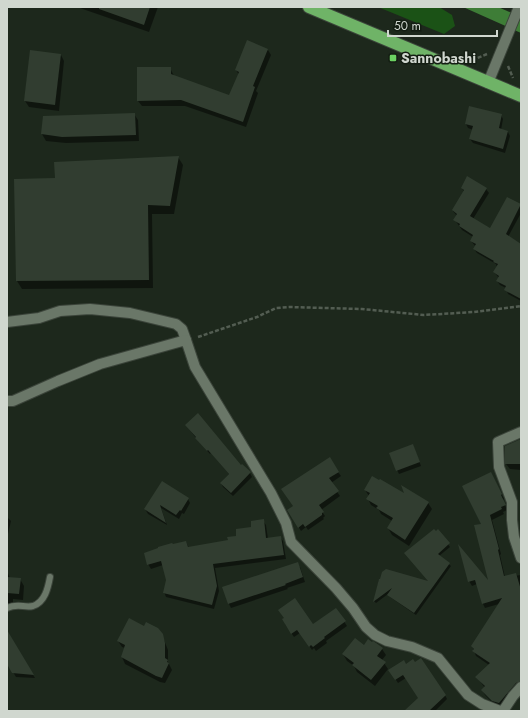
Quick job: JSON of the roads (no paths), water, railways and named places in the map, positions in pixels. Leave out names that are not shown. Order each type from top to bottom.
[{"type":"highway","points":[[309,7],[521,96]]},
{"type":"street","points":[[488,83],[503,58],[519,7]]},
{"type":"street","points":[[7,322],[39,318],[60,311],[90,309],[130,313],[176,324],[182,329],[195,367],[272,493],[286,523],[291,542],[336,588],[353,608],[366,627],[375,636],[387,641],[412,647],[438,658],[468,695],[482,704],[500,711]]},
{"type":"street","points":[[7,401],[14,401],[100,364],[186,340]]},
{"type":"street","points":[[521,432],[498,442],[499,467],[512,502],[514,537],[521,558]]},
{"type":"street","points":[[503,711],[521,687]]},
{"type":"lane","points":[[7,608],[13,605],[32,606],[43,599],[48,589],[50,576]]},
{"type":"place","name":"Sannobashi","points":[[393,58]]}]
